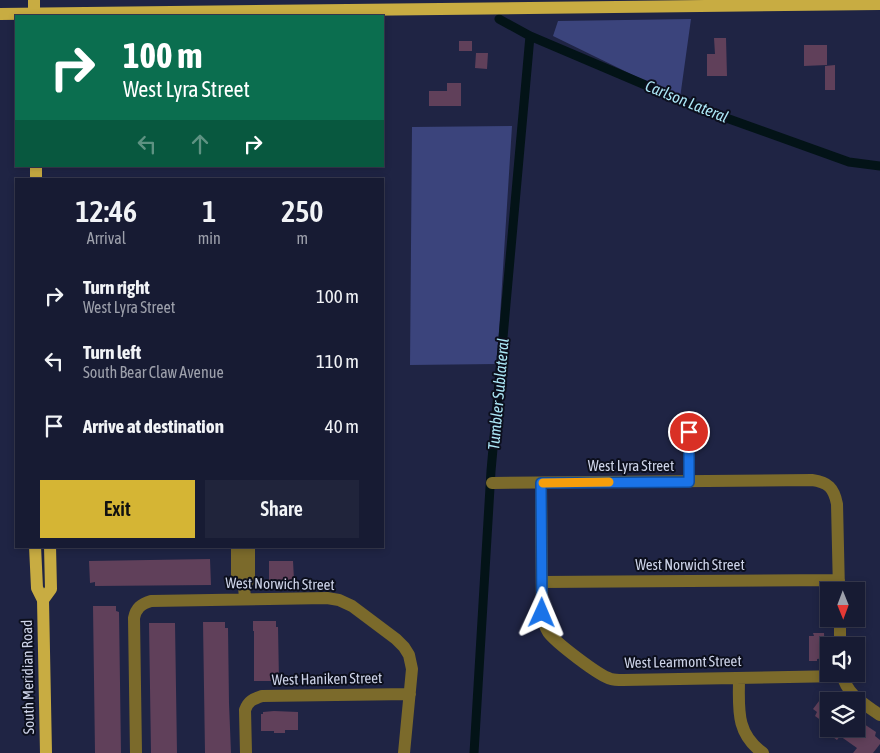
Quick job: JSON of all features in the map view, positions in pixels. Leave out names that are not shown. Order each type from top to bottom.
[{"type":"main road","points":[[34,0],[34,15]]},
{"type":"main road","points":[[0,14],[880,4]]},
{"type":"main road","name":"South Meridian Road","points":[[35,548],[37,588],[45,599]]},
{"type":"main road","points":[[42,548],[45,599]]},
{"type":"main road","name":"South Meridian Road","points":[[46,753],[45,599],[51,589],[50,548]]},
{"type":"street","points":[[689,432],[689,482]]},
{"type":"street","name":"West Lyra Street","points":[[492,483],[820,481],[829,486],[835,494],[837,504],[839,582]]},
{"type":"street","points":[[541,483],[542,582]]},
{"type":"street","points":[[237,548],[238,581],[244,592]]},
{"type":"street","points":[[244,592],[249,580],[249,548]]},
{"type":"street","name":"West Norwich Street","points":[[542,582],[820,586]]},
{"type":"street","name":"West Learmont Street","points":[[542,582],[542,613],[544,625],[549,633],[599,674],[611,679],[820,676]]},
{"type":"street","name":"West Norwich Street","points":[[136,753],[134,618],[142,604],[151,601],[244,592],[339,600],[352,606],[404,647],[411,663],[410,694]]},
{"type":"street","points":[[739,678],[740,716],[744,732],[755,747],[763,753]]},
{"type":"street","points":[[844,682],[846,687],[855,697],[880,715]]},
{"type":"street","points":[[404,753],[410,694]]},
{"type":"street","name":"West Haniken Street","points":[[246,753],[245,710],[247,704],[254,698],[262,696],[410,694]]},
{"type":"shaded area","points":[[691,19],[680,98],[553,36],[558,21]]},
{"type":"shaded area","points":[[512,126],[497,364],[410,365],[412,127]]},
{"type":"building","points":[[714,38],[726,38],[727,76],[707,76],[707,54],[715,54]]},
{"type":"building","points":[[459,41],[472,41],[472,51],[459,51]]},
{"type":"building","points":[[804,45],[827,45],[827,65],[804,66]]},
{"type":"building","points":[[476,53],[488,53],[487,69],[475,68]]},
{"type":"building","points":[[835,65],[835,90],[825,90],[825,66]]},
{"type":"building","points":[[447,83],[461,83],[461,106],[429,106],[429,91],[447,91]]},
{"type":"building","points":[[210,559],[211,585],[95,586],[95,582],[90,583],[89,561]]},
{"type":"building","points":[[269,561],[293,561],[294,580],[269,581]]},
{"type":"building","points":[[93,606],[116,606],[116,611],[119,612],[121,753],[95,753]]},
{"type":"building","points":[[253,621],[276,621],[276,627],[278,627],[279,681],[254,681]]},
{"type":"building","points":[[203,622],[225,622],[225,628],[228,628],[231,753],[205,753]]},
{"type":"building","points":[[149,623],[175,623],[177,753],[151,753]]},
{"type":"building","points":[[813,633],[824,633],[824,637],[820,637],[820,659],[817,659],[817,661],[809,661],[809,636],[814,636]]},
{"type":"building","points":[[820,700],[820,720],[815,716],[817,712],[813,709]]},
{"type":"building","points":[[274,711],[298,712],[298,730],[285,730],[285,733],[261,731],[261,714]]},
{"type":"building","points":[[865,725],[876,732],[875,736],[880,740],[880,744],[873,753],[853,753],[857,748],[841,737],[865,737]]},
{"type":"waterway","name":"Carlson Lateral","points":[[499,19],[530,36],[704,110],[849,162],[880,166]]},
{"type":"waterway","name":"Tumbler Sublateral","points":[[474,753],[491,471],[530,36]]},
{"type":"slow traffic","points":[[543,483],[609,482]]},
{"type":"route","points":[[542,613],[541,483],[689,482],[689,432]]}]
